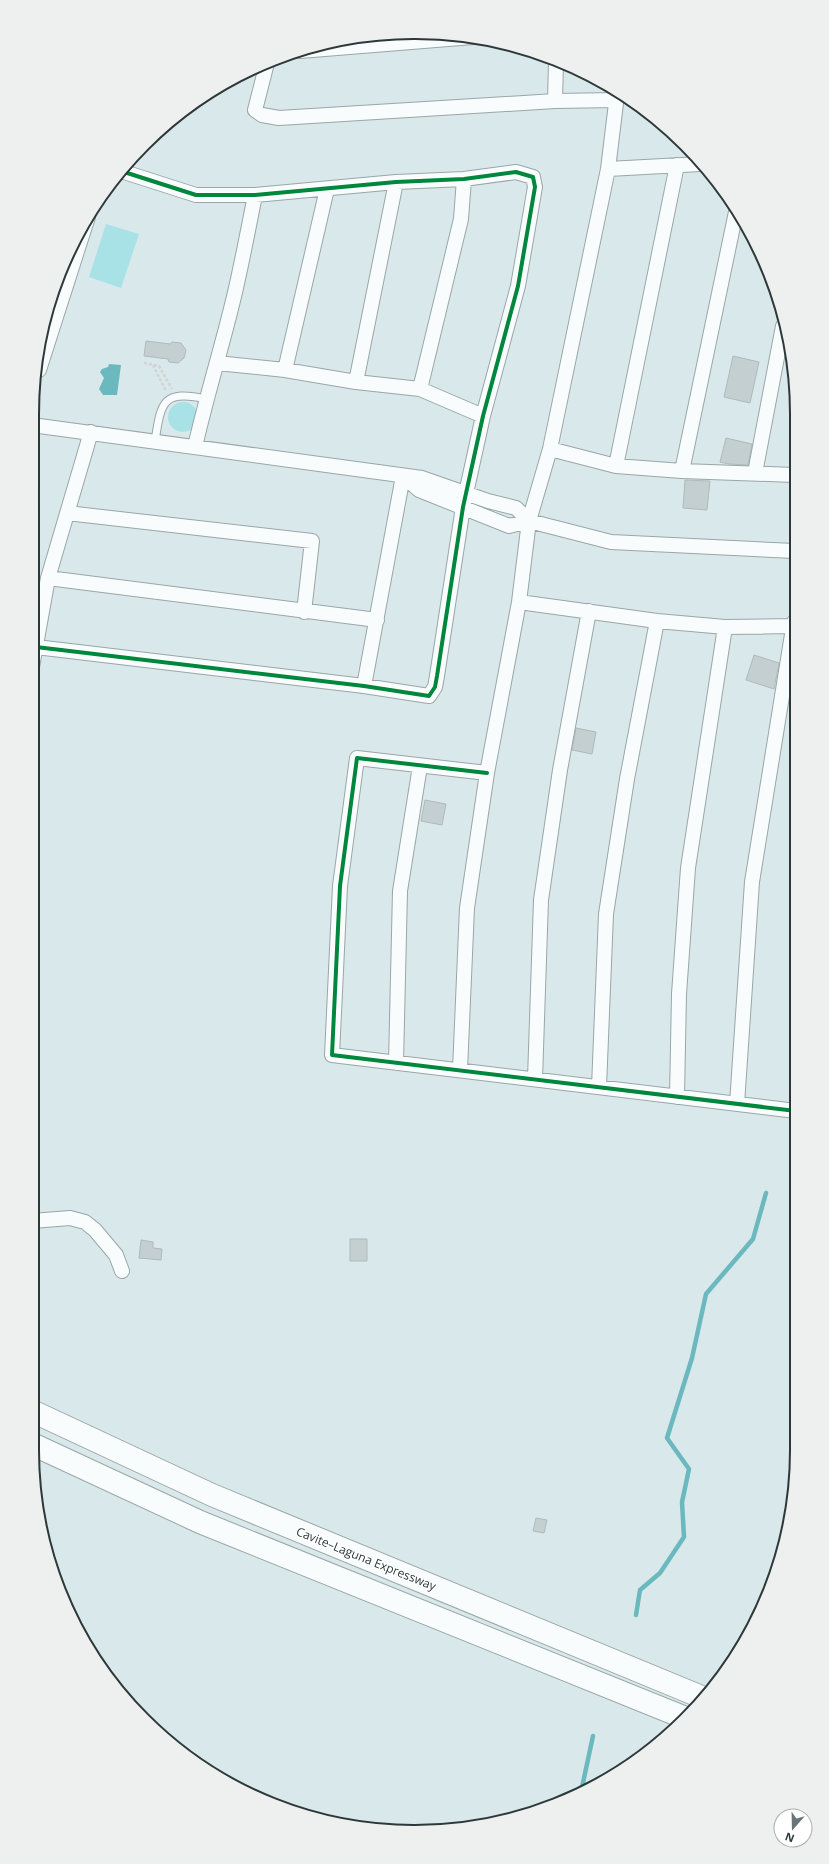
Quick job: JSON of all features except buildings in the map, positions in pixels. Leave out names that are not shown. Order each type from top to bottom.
[{"type":"highway","name":"Cavite–Laguna Expressway","points":[[39,1414],[212,1495],[698,1696]]},
{"type":"highway","points":[[39,1447],[200,1522],[679,1716]]},
{"type":"street","points":[[331,48],[437,40]]},
{"type":"street","points":[[555,101],[556,67]]},
{"type":"street","points":[[265,71],[255,110],[262,115],[279,118],[615,97]]},
{"type":"street","points":[[460,1070],[467,908],[487,773],[519,602],[529,521],[550,449],[608,169],[617,98]]},
{"type":"street","points":[[608,169],[694,164]]},
{"type":"street","points":[[616,466],[677,165]]},
{"type":"street","points":[[39,647],[364,686],[429,696],[435,687],[465,500],[483,416],[518,286],[535,187],[533,177],[516,172],[464,179],[396,182],[255,195],[196,195],[128,172]]},
{"type":"street","points":[[420,388],[461,219],[464,179]]},
{"type":"street","points":[[356,382],[396,182]]},
{"type":"street","points":[[285,370],[327,189]]},
{"type":"street","points":[[195,447],[236,287],[255,195]]},
{"type":"street","points":[[682,471],[735,218]]},
{"type":"street","points":[[44,351],[77,251]]},
{"type":"street","points":[[755,473],[782,337]]},
{"type":"street","points":[[217,363],[285,370],[356,382],[420,388],[483,416]]},
{"type":"street","points":[[39,426],[422,478],[465,500],[516,508],[529,521],[611,542],[790,551]]},
{"type":"street","points":[[39,630],[48,578],[91,432]]},
{"type":"street","points":[[550,449],[616,466],[682,471],[790,475]]},
{"type":"street","points":[[364,686],[403,476]]},
{"type":"street","points":[[67,513],[312,541],[304,612]]},
{"type":"street","points":[[48,578],[304,612],[376,620]]},
{"type":"street","points":[[519,602],[657,621],[725,627],[790,624]]},
{"type":"street","points":[[535,1079],[541,900],[560,770],[589,611]]},
{"type":"street","points":[[599,1087],[606,914],[627,779],[657,621]]},
{"type":"street","points":[[677,1097],[679,994],[688,868],[725,627]]},
{"type":"street","points":[[737,1104],[752,882],[790,649]]},
{"type":"street","points":[[487,773],[357,758],[340,886],[332,1055],[790,1110]]},
{"type":"street","points":[[396,1063],[400,891],[420,766]]},
{"type":"street","points":[[39,1220],[70,1218],[85,1222],[116,1255],[122,1271]]},
{"type":"lane","points":[[155,441],[160,411],[173,398],[189,395],[206,400]]},
{"type":"path","points":[[144,364],[159,366],[173,398]]},
{"type":"path","points":[[152,365],[173,398]]},
{"type":"shaded area","points":[[106,224],[139,234],[121,288],[89,277]]},
{"type":"shaded area","points":[[109,364],[121,365],[117,395],[103,395],[99,389],[104,378],[100,372],[102,369],[108,367]]},
{"type":"shaded area","points":[[183,402],[194,406],[198,417],[194,428],[183,432],[172,428],[168,417],[172,406]]},
{"type":"waterway","points":[[636,1615],[640,1590],[660,1573],[684,1537],[682,1502],[689,1469],[667,1438],[692,1358],[706,1294],[753,1239],[766,1193]]},
{"type":"waterway","points":[[582,1785],[593,1736]]},
{"type":"cycle path","points":[[39,647],[364,686],[429,696],[435,687],[437,676],[463,507],[483,416],[518,286],[535,187],[533,177],[516,172],[464,179],[396,182],[255,195],[196,195],[127,173]]},
{"type":"cycle path","points":[[487,773],[357,758],[340,886],[332,1055],[790,1110]]}]
